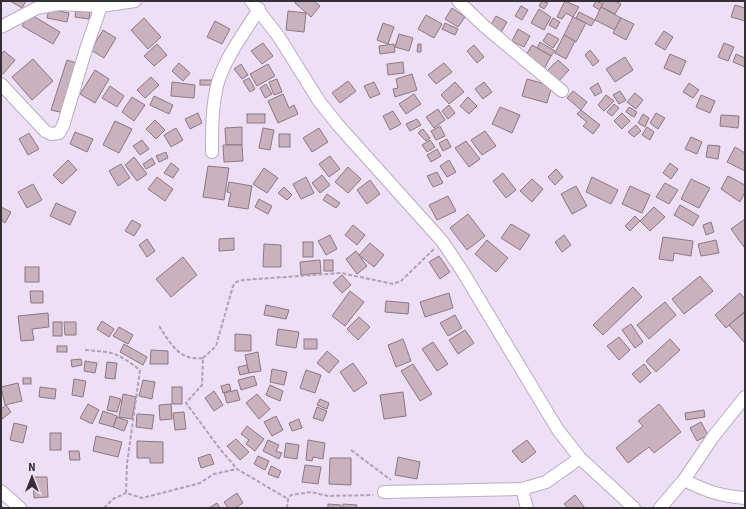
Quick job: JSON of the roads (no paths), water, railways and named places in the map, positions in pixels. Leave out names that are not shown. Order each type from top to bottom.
[{"type":"street","points":[[1,27],[37,8],[58,4],[101,6],[135,1]]},
{"type":"street","points":[[458,1],[484,26],[562,91]]},
{"type":"street","points":[[212,152],[212,119],[218,82],[255,5],[279,37],[319,101],[338,125],[442,241],[461,269],[558,430],[580,458],[634,508]]},
{"type":"street","points":[[1,84],[45,131],[51,134],[59,133],[63,126],[86,49],[101,6]]},
{"type":"street","points":[[660,508],[684,480],[713,437],[745,397]]},
{"type":"street","points":[[379,493],[405,490],[522,490],[546,482],[580,458]]},
{"type":"street","points":[[684,480],[704,491],[722,496],[745,498]]},
{"type":"street","points":[[522,490],[527,508]]},
{"type":"street","points":[[1,491],[20,508]]}]
